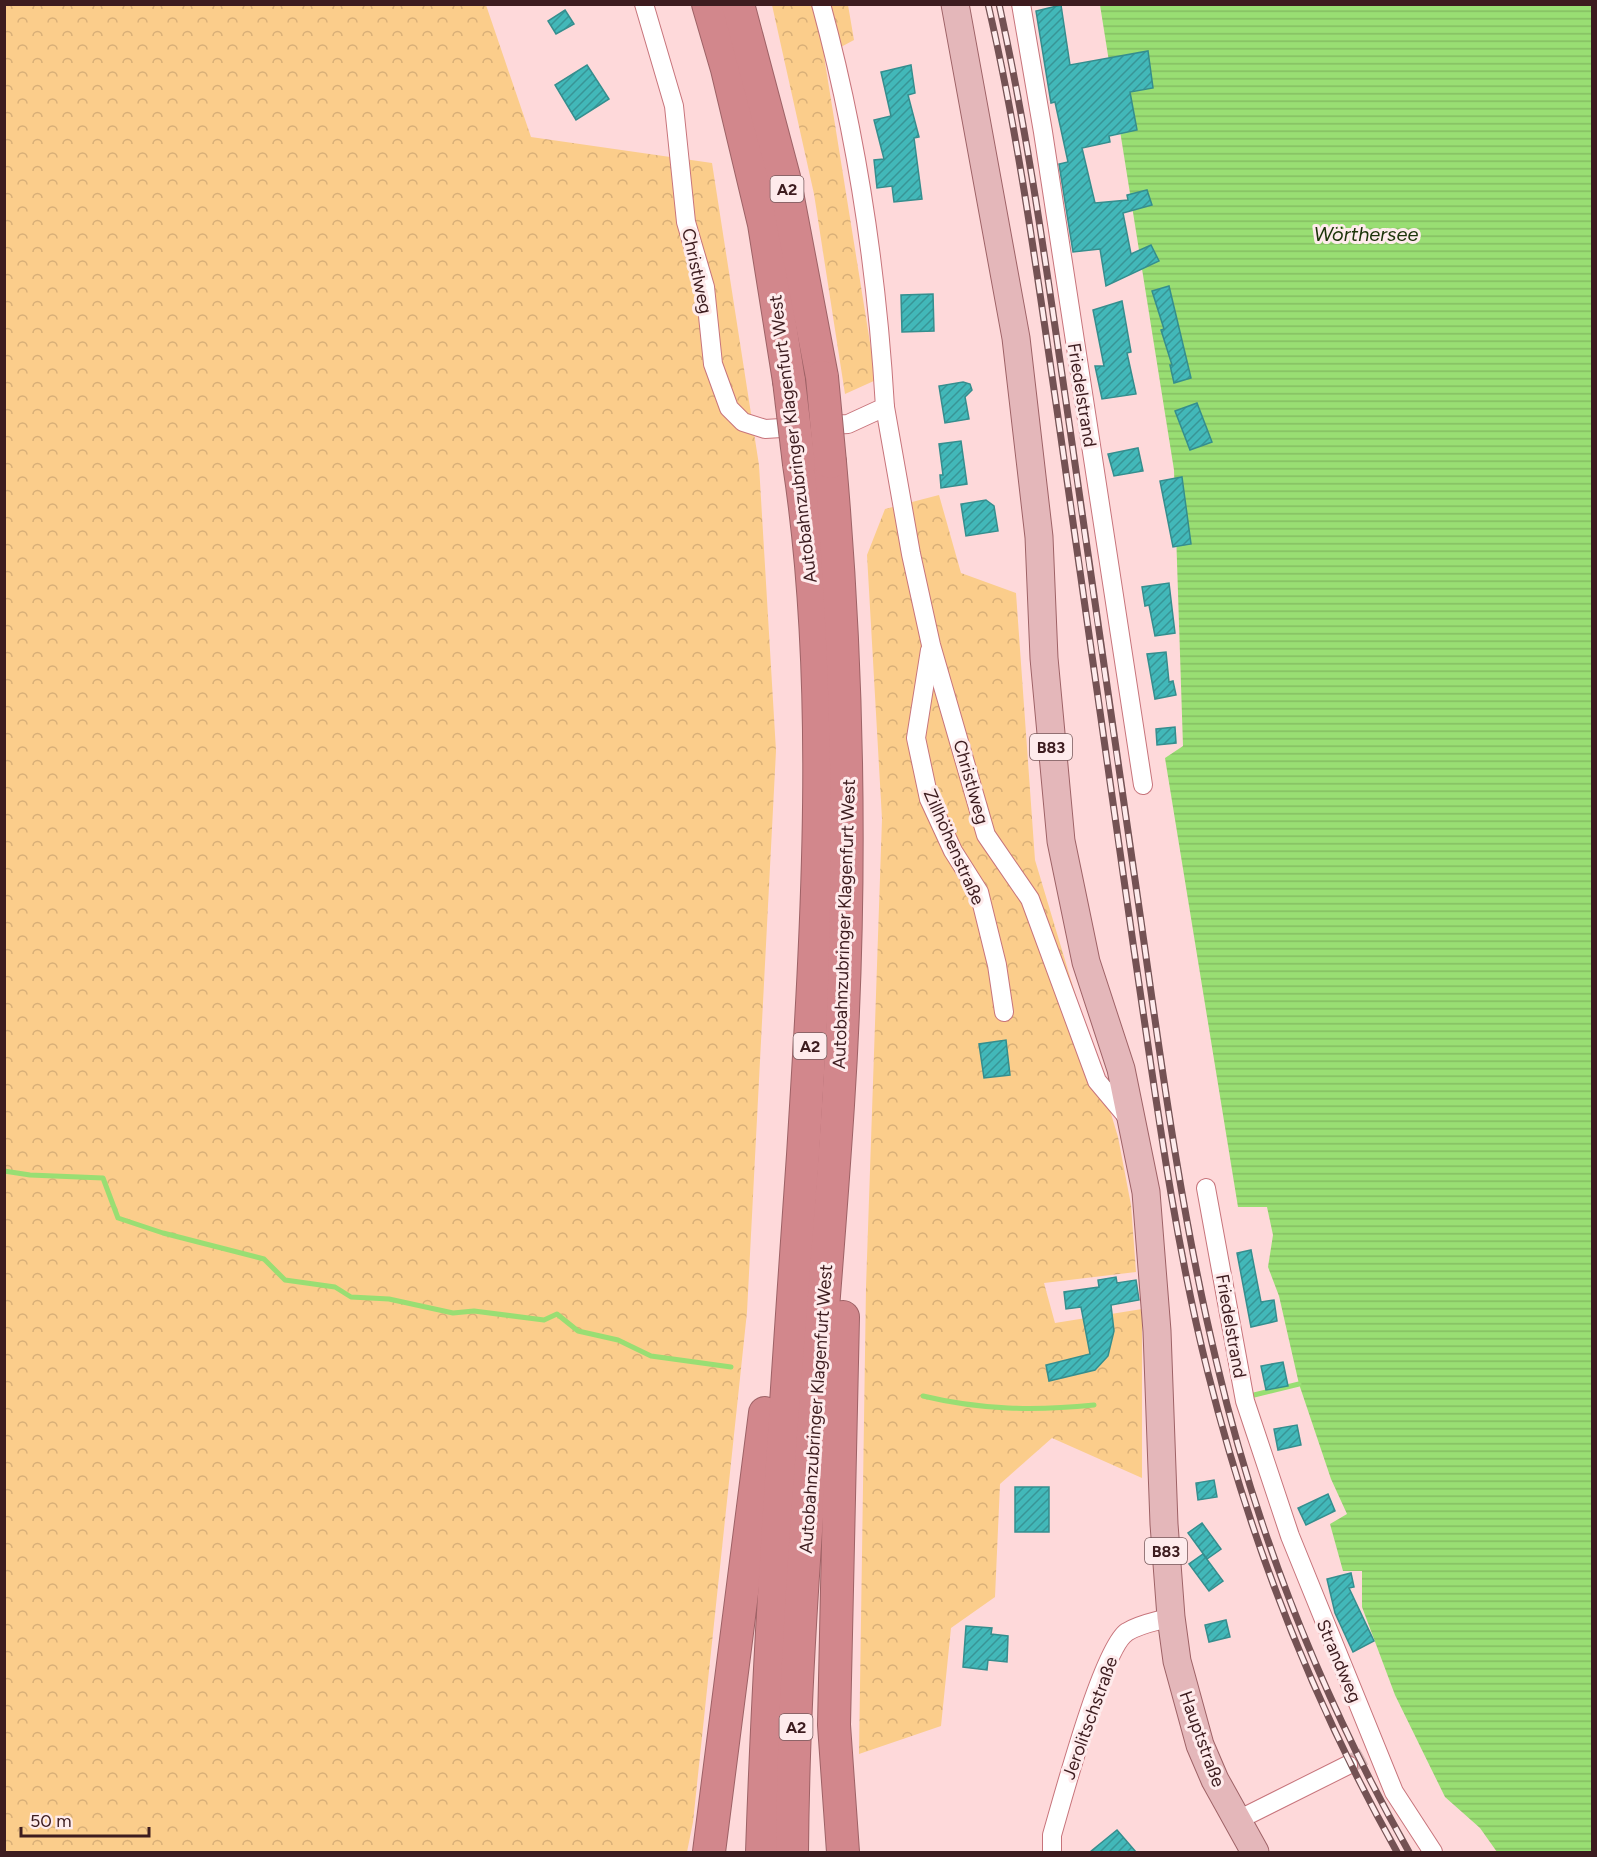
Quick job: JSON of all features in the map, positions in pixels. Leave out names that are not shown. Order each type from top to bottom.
[{"type":"highway","name":"Autobahnzubringer Klagenfurt West","points":[[708,4],[727,69],[764,224],[789,381],[815,639],[817,819],[811,1034],[770,1651],[762,1852]]},
{"type":"highway","name":"Autobahnzubringer Klagenfurt West","points":[[738,4],[784,177],[822,377],[839,565],[848,789],[846,922],[832,1185],[803,1602],[793,1783],[792,1852]]},
{"type":"highway","points":[[832,1185],[844,1253],[834,1725],[843,1852]]},
{"type":"highway","points":[[710,1852],[773,1351],[795,1272]]},
{"type":"main road","name":"B83","points":[[955,4],[1017,349],[1039,537],[1044,658],[1061,841],[1086,962],[1120,1069],[1134,1126],[1146,1192],[1153,1269],[1162,1424],[1162,1485],[1171,1617]]},
{"type":"main road","name":"Hauptstraße","points":[[1171,1617],[1177,1661],[1191,1719],[1215,1780],[1255,1852]]},
{"type":"street","name":"Christlweg","points":[[644,4],[674,106],[686,222],[705,287],[713,364],[729,408],[743,422],[765,429],[848,424],[885,407]]},
{"type":"street","name":"Christlweg","points":[[821,4],[842,79],[866,217],[880,335],[885,407],[911,554],[931,645],[986,835],[1030,899],[1097,1081],[1134,1126]]},
{"type":"street","name":"Friedelstrand","points":[[1021,4],[1043,132],[1143,785]]},
{"type":"street","name":"Zillhöhenstraße","points":[[931,645],[916,738],[929,800],[953,851],[979,892],[997,965],[1004,1012]]},
{"type":"street","name":"Friedelstrand","points":[[1206,1188],[1245,1401],[1265,1461]]},
{"type":"street","name":"Strandweg","points":[[1265,1461],[1307,1584],[1394,1792],[1433,1852]]},
{"type":"street","name":"Jerolitschstraße","points":[[1052,1852],[1052,1835],[1082,1731],[1114,1650],[1127,1632],[1171,1617]]},
{"type":"street","points":[[1236,1821],[1348,1766]]},
{"type":"green space","points":[[5,5],[486,5],[531,137],[712,163],[759,465],[776,751],[747,1312],[693,1822],[687,1852],[5,1852]]},
{"type":"green space","points":[[772,5],[848,5],[854,40],[824,56],[876,380],[845,394],[814,194]]},
{"type":"green space","points":[[939,495],[961,573],[1016,593],[1035,860],[1118,1137],[1131,1205],[1136,1272],[1044,1283],[1055,1323],[1142,1309],[1142,1478],[1052,1438],[1000,1484],[995,1597],[951,1628],[941,1726],[859,1754],[866,1287],[882,819],[867,555],[885,509]]},
{"type":"water","name":"Wörthersee","points":[[1100,5],[1592,5],[1592,1852],[1497,1852],[1480,1828],[1445,1797],[1395,1695],[1362,1607],[1362,1571],[1343,1571],[1330,1524],[1347,1514],[1331,1479],[1299,1384],[1279,1296],[1268,1267],[1273,1235],[1267,1207],[1238,1207],[1165,758],[1183,746],[1174,470]]},
{"type":"building","points":[[1061,5],[1070,65],[1148,51],[1153,88],[1130,92],[1137,130],[1109,136],[1110,142],[1082,148],[1095,203],[1128,200],[1127,195],[1147,190],[1152,205],[1123,213],[1131,254],[1151,245],[1159,261],[1106,286],[1100,249],[1073,252],[1059,164],[1068,162],[1055,102],[1051,103],[1036,11]]},
{"type":"building","points":[[565,10],[574,24],[556,34],[548,21]]},
{"type":"building","points":[[587,65],[609,99],[576,120],[555,85]]},
{"type":"building","points":[[911,65],[915,93],[908,95],[919,137],[914,138],[922,199],[894,202],[892,186],[877,188],[874,160],[884,159],[874,120],[891,116],[881,72]]},
{"type":"building","points":[[1169,286],[1191,378],[1174,383],[1170,365],[1172,365],[1161,330],[1164,329],[1152,291]]},
{"type":"building","points":[[933,294],[934,331],[902,332],[901,295]]},
{"type":"building","points":[[1122,301],[1131,352],[1127,353],[1136,394],[1102,399],[1095,366],[1104,366],[1093,310]]},
{"type":"building","points":[[963,382],[970,384],[972,390],[965,397],[969,419],[945,423],[939,386]]},
{"type":"building","points":[[1197,403],[1212,442],[1190,450],[1175,411]]},
{"type":"building","points":[[961,441],[967,484],[941,488],[940,475],[943,475],[939,444]]},
{"type":"building","points":[[1138,448],[1143,471],[1114,476],[1108,454]]},
{"type":"building","points":[[1182,477],[1191,544],[1173,547],[1160,481]]},
{"type":"building","points":[[986,500],[994,506],[998,531],[966,536],[961,504]]},
{"type":"building","points":[[1169,583],[1175,633],[1155,636],[1149,605],[1145,606],[1142,587]]},
{"type":"building","points":[[1166,652],[1169,682],[1173,681],[1176,695],[1155,699],[1147,654]]},
{"type":"building","points":[[1175,727],[1176,743],[1157,745],[1156,729]]},
{"type":"building","points":[[1006,1040],[1010,1075],[984,1078],[979,1044]]},
{"type":"building","points":[[1251,1250],[1261,1302],[1274,1300],[1277,1321],[1251,1327],[1237,1253]]},
{"type":"building","points":[[1116,1277],[1117,1283],[1136,1280],[1139,1300],[1111,1305],[1114,1331],[1108,1356],[1095,1370],[1049,1381],[1046,1365],[1090,1354],[1081,1307],[1066,1309],[1064,1292],[1099,1287],[1098,1280]]},
{"type":"building","points":[[1283,1362],[1288,1386],[1266,1390],[1261,1366]]},
{"type":"building","points":[[1297,1425],[1301,1445],[1278,1450],[1274,1429]]},
{"type":"building","points":[[1214,1480],[1217,1497],[1198,1500],[1196,1483]]},
{"type":"building","points":[[1015,1487],[1049,1487],[1049,1532],[1015,1532]]},
{"type":"building","points":[[1328,1494],[1335,1511],[1306,1525],[1298,1508]]},
{"type":"building","points":[[1202,1523],[1221,1549],[1207,1559],[1188,1533]]},
{"type":"building","points":[[1203,1554],[1223,1581],[1209,1591],[1189,1564]]},
{"type":"building","points":[[1351,1573],[1354,1587],[1349,1588],[1374,1641],[1353,1652],[1335,1613],[1327,1579]]},
{"type":"building","points":[[1226,1620],[1230,1637],[1209,1642],[1205,1625]]},
{"type":"building","points":[[966,1626],[992,1628],[991,1634],[1008,1636],[1007,1662],[988,1660],[987,1670],[963,1667]]},
{"type":"building","points":[[1117,1830],[1136,1852],[1090,1852]]},
{"type":"waterway","points":[[4,1171],[30,1175],[103,1178],[118,1218],[163,1233],[264,1259],[285,1280],[335,1287],[351,1297],[389,1299],[453,1313],[474,1311],[544,1320],[557,1314],[578,1331],[618,1340],[651,1356],[731,1367]]},
{"type":"waterway","points":[[1254,1395],[1299,1384]]},
{"type":"waterway","points":[[923,1396],[987,1407],[1051,1408],[1094,1405]]},
{"type":"tunnel","points":[[1348,1765],[1376,1750]]},
{"type":"railway","points":[[988,4],[1027,206],[1157,1109],[1196,1321],[1225,1436],[1264,1559],[1311,1679],[1366,1795],[1397,1852]]},
{"type":"railway","points":[[999,4],[1038,216],[1165,1088],[1193,1255],[1217,1364],[1252,1491],[1296,1615],[1348,1736],[1409,1852]]}]
